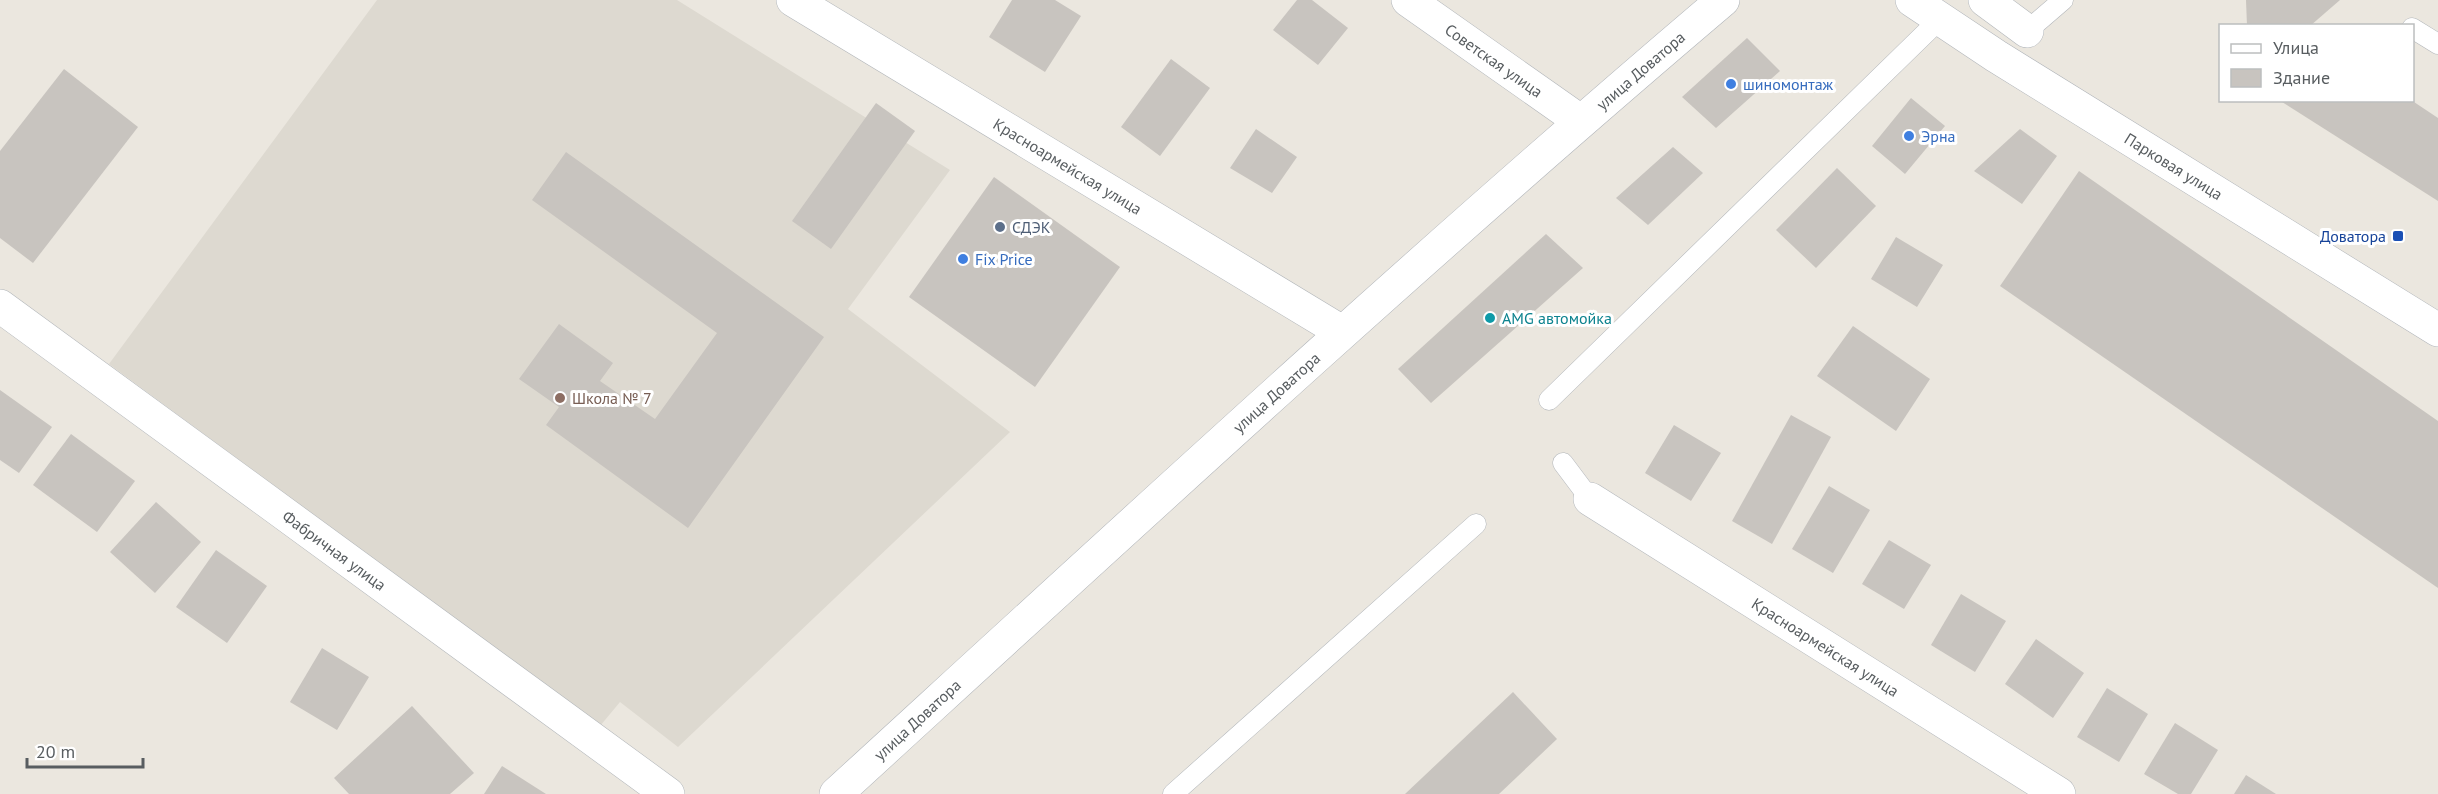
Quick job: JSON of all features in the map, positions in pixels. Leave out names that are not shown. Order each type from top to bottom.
[{"type":"street","name":"Красноармейская улица","points":[[793,0],[1342,332]]},
{"type":"street","name":"Советская улица","points":[[1408,0],[1580,121]]},
{"type":"street","name":"улица Доватора","points":[[836,794],[1342,332],[1580,121],[1723,0]]},
{"type":"street","name":"Парковая улица","points":[[1912,0],[1996,56],[2438,330]]},
{"type":"street","points":[[1985,0],[2027,31]]},
{"type":"street","name":"Фабричная улица","points":[[0,306],[669,794]]},
{"type":"street","name":"Красноармейская улица","points":[[1590,499],[2059,794]]},
{"type":"lane","points":[[2027,31],[2063,0]]},
{"type":"lane","points":[[1550,400],[1940,19]]},
{"type":"lane","points":[[2414,29],[2438,44]]},
{"type":"lane","points":[[1563,464],[1590,499]]},
{"type":"lane","points":[[1173,794],[1476,524]]},
{"type":"shaded area","name":"Школа № 7","points":[[377,0],[677,0],[950,170],[848,309],[1010,432],[678,747],[620,702],[600,726],[109,364]]},
{"type":"building","points":[[1012,0],[1055,0],[1081,16],[1045,72],[989,37]]},
{"type":"building","points":[[1297,0],[1312,0],[1348,28],[1318,65],[1273,30]]},
{"type":"building","points":[[2246,0],[2340,0],[2312,24],[2247,24]]},
{"type":"building","name":"шиномонтаж","points":[[1747,38],[1780,71],[1716,128],[1682,97]]},
{"type":"building","points":[[1171,59],[1210,88],[1160,156],[1121,127]]},
{"type":"building","points":[[64,69],[138,127],[33,263],[0,238],[0,151]]},
{"type":"building","name":"Эрна","points":[[1911,98],[1945,126],[1905,174],[1872,146]]},
{"type":"building","points":[[2282,102],[2414,102],[2438,118],[2438,201]]},
{"type":"building","points":[[876,103],[915,131],[831,249],[792,221]]},
{"type":"building","points":[[1256,129],[1297,157],[1272,193],[1230,168]]},
{"type":"building","points":[[2020,129],[2057,156],[2022,204],[1974,171]]},
{"type":"building","points":[[1673,147],[1703,173],[1648,225],[1616,198]]},
{"type":"building","points":[[566,152],[824,337],[688,528],[546,425],[559,407],[519,379],[559,324],[613,363],[600,381],[655,419],[717,333],[532,200]]},
{"type":"building","points":[[1837,168],[1876,206],[1816,268],[1776,230]]},
{"type":"building","points":[[2079,171],[2438,421],[2438,588],[2000,286]]},
{"type":"building","points":[[994,177],[1120,267],[1035,387],[909,297]]},
{"type":"building","name":"AMG автомойка","points":[[1546,234],[1583,268],[1431,403],[1398,369]]},
{"type":"building","points":[[1896,237],[1943,265],[1917,307],[1871,279]]},
{"type":"building","points":[[1853,326],[1930,379],[1896,431],[1817,376]]},
{"type":"building","points":[[0,390],[52,427],[19,473],[0,460]]},
{"type":"building","points":[[1791,415],[1831,437],[1772,544],[1732,521]]},
{"type":"building","points":[[1674,425],[1721,453],[1691,501],[1645,473]]},
{"type":"building","points":[[71,434],[135,481],[97,532],[33,485]]},
{"type":"building","points":[[1829,486],[1870,510],[1833,573],[1792,549]]},
{"type":"building","points":[[156,502],[201,542],[155,593],[110,552]]},
{"type":"building","points":[[1889,540],[1931,565],[1904,609],[1862,584]]},
{"type":"building","points":[[216,550],[267,586],[227,643],[176,607]]},
{"type":"building","points":[[1961,594],[2006,621],[1975,672],[1931,645]]},
{"type":"building","points":[[2036,639],[2084,673],[2053,718],[2005,684]]},
{"type":"building","points":[[322,648],[369,677],[337,730],[290,702]]},
{"type":"building","points":[[2107,688],[2148,714],[2119,762],[2077,737]]},
{"type":"building","points":[[1513,692],[1557,739],[1499,794],[1405,794]]},
{"type":"building","points":[[412,706],[474,773],[450,794],[349,794],[334,778]]},
{"type":"building","points":[[2175,723],[2218,750],[2191,794],[2178,794],[2144,774]]},
{"type":"building","points":[[502,766],[546,794],[484,794]]},
{"type":"building","points":[[2246,775],[2276,794],[2234,794]]},
{"type":"place","name":"шиномонтаж","points":[[1731,84]]},
{"type":"place","name":"Эрна","points":[[1909,136]]},
{"type":"place","name":"СДЭК","points":[[1000,227]]},
{"type":"place","name":"Доватора","points":[[2398,236]]},
{"type":"place","name":"Fix Price","points":[[963,259]]},
{"type":"place","name":"AMG автомойка","points":[[1490,318]]},
{"type":"place","name":"Школа № 7","points":[[560,398]]}]
